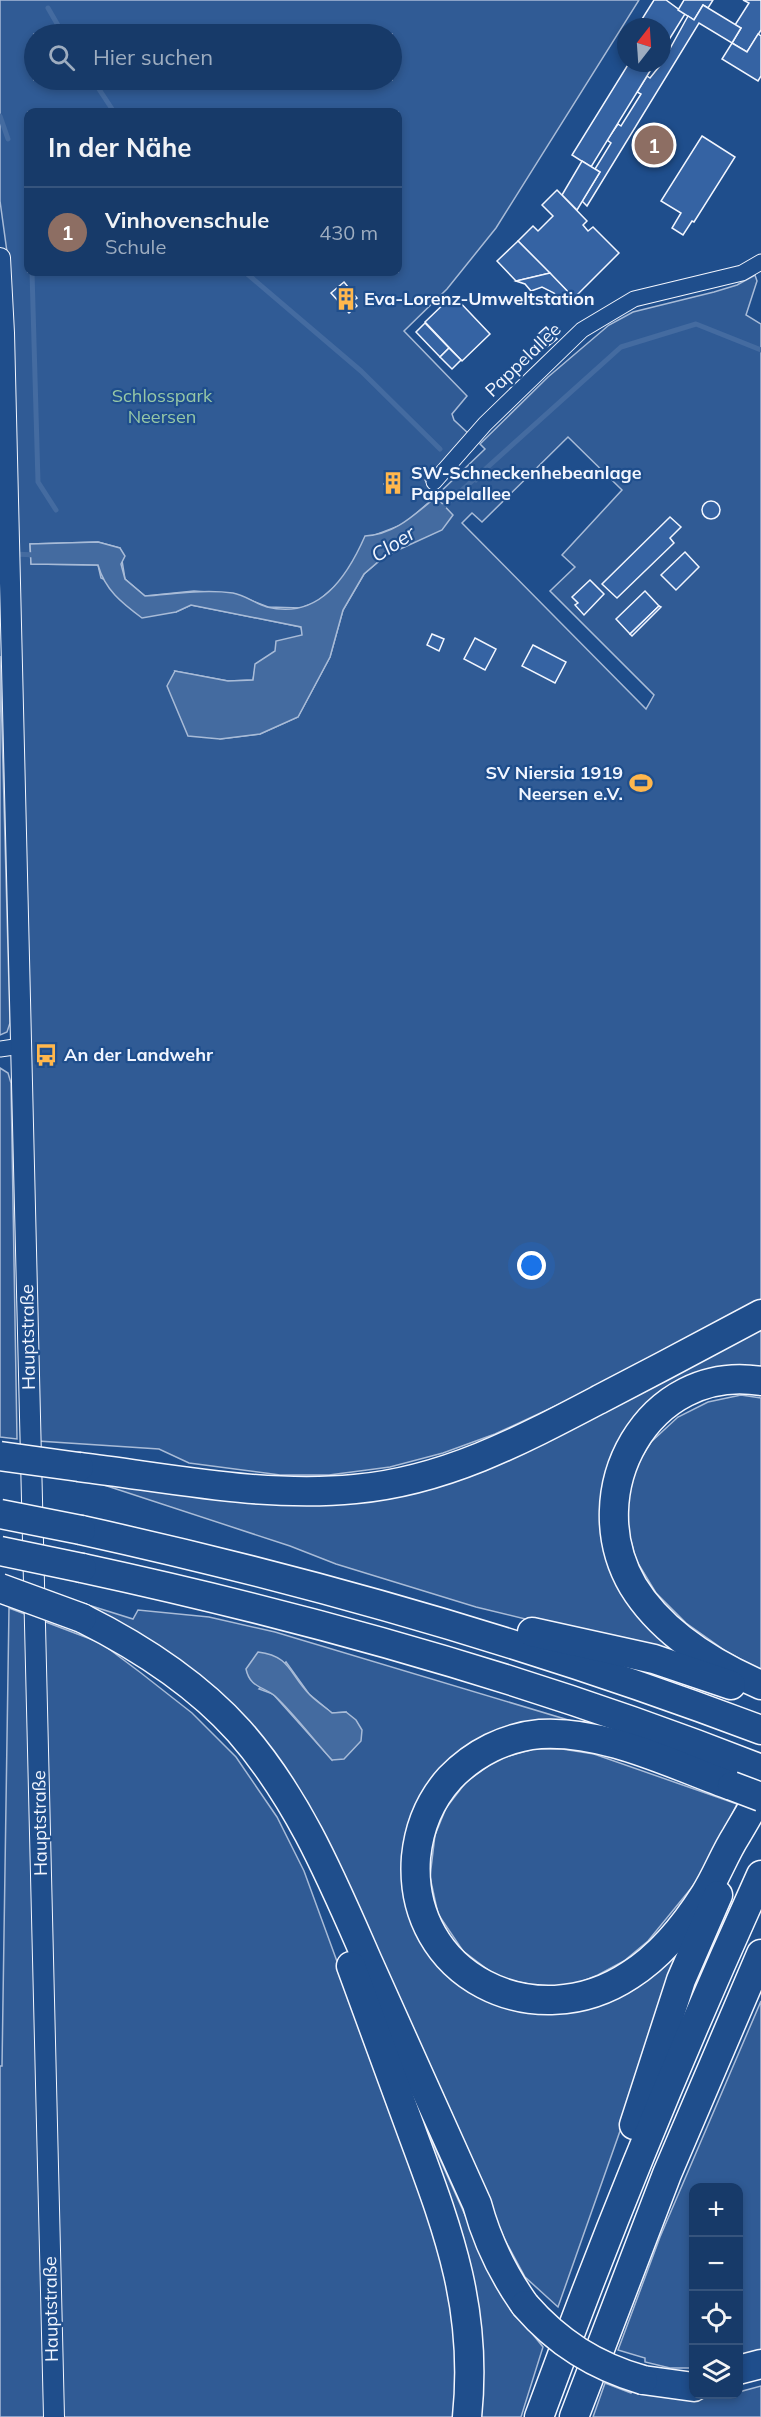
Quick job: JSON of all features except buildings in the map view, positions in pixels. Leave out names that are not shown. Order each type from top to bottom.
[{"type":"highway","points":[[0,1456],[277,1491],[355,1489],[424,1477],[462,1466],[531,1436],[761,1314]]},
{"type":"highway","points":[[761,1381],[737,1380],[701,1387],[668,1405],[651,1419],[625,1456],[616,1478],[612,1521],[623,1565],[646,1606],[693,1648],[761,1685]]},
{"type":"highway","points":[[0,1514],[81,1530],[240,1567],[416,1614],[541,1652],[760,1729]]},
{"type":"highway","points":[[0,1551],[243,1605],[436,1658],[609,1713],[745,1772]]},
{"type":"highway","points":[[0,1588],[81,1618],[136,1647],[187,1682],[238,1731],[280,1785],[317,1848],[477,2204],[528,2301],[585,2345],[607,2357],[644,2375],[689,2385]]},
{"type":"highway","points":[[416,1614],[467,1614],[513,1628],[654,1659],[761,1695]]},
{"type":"highway","points":[[541,1734],[584,1737],[646,1755],[745,1772],[754,1809],[705,1894],[663,1947],[632,1974],[596,1993],[575,2000],[533,2001],[510,1996],[487,1987],[466,1973],[449,1957],[426,1921],[419,1900],[415,1873],[417,1845],[423,1821],[441,1787],[472,1758],[490,1748],[507,1741],[541,1734]]},
{"type":"highway","points":[[280,1785],[294,1831],[333,1916],[454,2250],[468,2316],[470,2349],[467,2417]]},
{"type":"highway","points":[[579,2307],[595,2225],[633,2128],[681,1980],[761,1792]]},
{"type":"highway","points":[[539,2417],[579,2307],[671,2079],[761,1875]]},
{"type":"highway","points":[[574,2417],[667,2174],[761,1954]]},
{"type":"highway","points":[[743,2369],[761,2364]]},
{"type":"highway","points":[[644,2375],[689,2376]]},
{"type":"highway","points":[[743,2381],[761,2376]]},
{"type":"street","name":"Hauptstraße","points":[[0,258],[9,528],[54,2417]]},
{"type":"street","name":"Pappelallee","points":[[434,482],[485,424],[582,330],[634,299],[742,273],[761,262]]},
{"type":"street","points":[[0,1048],[21,1046]]},
{"type":"shaded area","points":[[0,0],[639,0],[628,18],[617,18],[617,35],[496,228],[447,289],[404,331],[467,396],[452,414],[454,420],[469,434],[425,480],[435,497],[485,449],[480,444],[548,377],[609,325],[633,312],[714,292],[737,285],[755,275],[757,281],[746,315],[761,324],[761,1302],[607,1382],[495,1434],[443,1453],[390,1467],[329,1475],[280,1475],[189,1463],[159,1449],[38,1441],[11,281],[0,201]],"holes":[[[568,437],[622,490],[562,555],[575,567],[550,591],[654,695],[646,709],[462,523],[472,513],[482,522]],[[435,497],[385,556],[364,574],[343,610],[330,657],[298,717],[260,734],[220,739],[175,671],[228,681],[253,680],[256,664],[303,635],[301,627],[191,605],[176,612],[101,578],[98,565],[31,564],[30,544],[98,542],[120,548],[125,579],[145,596],[194,591],[235,594],[268,607],[301,608],[317,602],[343,579],[372,536],[404,524]]]},
{"type":"shaded area","points":[[0,656],[10,1023],[7,1032],[0,1035]]},
{"type":"shaded area","points":[[0,1068],[8,1073],[11,1083],[17,1439],[0,1437]]},
{"type":"shaded area","points":[[761,1326],[761,1375],[664,1399],[603,1527],[705,1663],[476,1607],[336,1564],[290,1546],[104,1485],[257,1504],[327,1504],[393,1496]]},
{"type":"shaded area","points":[[741,1395],[761,1398],[761,1670],[727,1652],[686,1623],[656,1593],[636,1560],[627,1526],[627,1494],[636,1466],[651,1442],[678,1417],[708,1402]]},
{"type":"shaded area","points":[[85,1604],[133,1619],[138,1610],[209,1617],[275,1632],[615,1734],[502,1733],[409,1843],[457,1976],[564,2007],[693,1924],[558,2307],[525,2277],[506,2242],[326,1843],[301,1797]],"holes":[[[286,1662],[309,1694],[332,1713],[346,1712],[332,1760],[273,1694],[259,1689]]]},
{"type":"shaded area","points":[[9,1608],[101,1643],[141,1673],[192,1713],[236,1757],[277,1817],[304,1871],[434,2227],[457,2337],[454,2417],[0,2417],[0,2066],[2,2066]]},
{"type":"shaded area","points":[[534,1749],[562,1749],[594,1754],[737,1804],[702,1875],[648,1941],[624,1961],[573,1985],[543,1987],[509,1980],[495,1975],[463,1951],[438,1914],[430,1877],[435,1835],[446,1808],[466,1782],[498,1759]]},
{"type":"shaded area","points":[[761,2001],[761,2355],[743,2361],[743,2183],[689,2183],[689,2368],[670,2368],[645,2362],[645,2358],[618,2350],[660,2237]]},
{"type":"shaded area","points":[[385,2037],[501,2295],[543,2347],[521,2417],[473,2417],[476,2397]]},
{"type":"shaded area","points":[[605,2383],[631,2393],[633,2389],[689,2397],[689,2399],[743,2399],[743,2391],[761,2386],[761,2417],[593,2417]]},
{"type":"water","points":[[436,497],[453,515],[442,530],[385,556],[364,574],[343,610],[330,657],[298,717],[260,734],[220,739],[188,736],[167,686],[175,671],[228,681],[253,680],[255,664],[275,651],[276,641],[302,635],[301,627],[191,605],[176,612],[142,618],[110,589],[98,565],[31,564],[30,544],[98,542],[120,548],[125,556],[121,564],[125,579],[145,596],[222,592],[237,594],[267,607],[285,609],[302,607],[329,592],[340,580],[365,536],[394,528],[412,517]]},
{"type":"water","points":[[258,1652],[277,1657],[310,1695],[332,1713],[346,1712],[356,1720],[362,1730],[361,1741],[344,1759],[332,1760],[275,1696],[251,1680],[246,1669]]},
{"type":"waterway","points":[[48,8],[57,24]]},
{"type":"waterway","points":[[100,90],[111,108]]},
{"type":"waterway","points":[[0,116],[8,139]]},
{"type":"waterway","points":[[32,276],[38,482],[56,510]]},
{"type":"waterway","points":[[250,276],[361,371],[440,449]]},
{"type":"waterway","name":"Cloer","points":[[441,509],[621,347],[696,324],[761,350]]},
{"type":"waterway","points":[[468,474],[476,480]]},
{"type":"waterway","name":"Cloer","points":[[13,554],[37,555]]},
{"type":"place","name":"Vinhovenschule","points":[[654,145]]},
{"type":"place","name":"Eva-Lorenz-Umweltstation","points":[[346,299]]},
{"type":"place","name":"SW-Schneckenhebeanlage Pappelallee","points":[[393,483]]},
{"type":"place","name":"SV Niersia 1919 Neersen e.V.","points":[[641,783]]},
{"type":"place","name":"An der Landwehr","points":[[46,1055]]},
{"type":"park label","name":"Schlosspark Neersen","points":[[162,406]]}]
